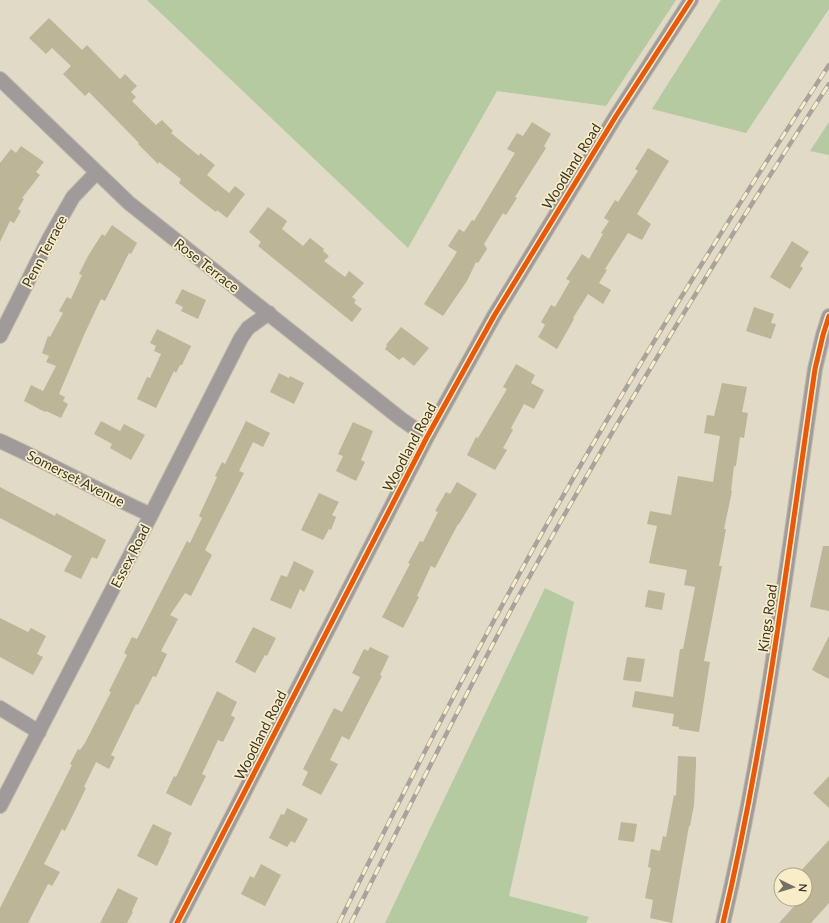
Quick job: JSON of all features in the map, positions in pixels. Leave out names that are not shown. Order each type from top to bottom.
[{"type":"street","name":"Woodland Road","points":[[177,923],[426,437],[533,249],[691,0]]},
{"type":"street","name":"Rose Terrace","points":[[0,79],[96,173],[129,203],[426,437]]},
{"type":"street","name":"Penn Terrace","points":[[0,336],[49,239],[73,197],[96,173]]},
{"type":"street","name":"Essex Road","points":[[0,806],[241,338],[248,328],[269,313]]},
{"type":"street","name":"Kings Road","points":[[723,923],[747,814],[773,656],[816,369],[823,335],[829,316]]},
{"type":"street","name":"Somerset Avenue","points":[[0,441],[73,476],[117,500],[151,514]]},
{"type":"street","points":[[0,708],[39,732]]},
{"type":"green space","points":[[147,0],[676,0],[606,106],[497,91],[408,248]]},
{"type":"green space","points":[[721,0],[829,0],[829,9],[746,133],[652,109]]},
{"type":"green space","points":[[829,122],[829,155],[810,151]]},
{"type":"green space","points":[[545,588],[574,602],[509,896],[589,917],[586,923],[385,923]]},
{"type":"building","points":[[49,18],[82,50],[87,45],[120,79],[125,74],[137,86],[131,92],[136,97],[132,101],[156,125],[162,120],[173,131],[171,133],[199,156],[200,153],[215,165],[207,175],[229,193],[235,186],[245,194],[227,218],[217,210],[216,212],[179,183],[181,179],[159,162],[158,164],[89,92],[85,96],[63,74],[71,66],[52,48],[46,54],[29,38]]},
{"type":"building","points":[[532,122],[551,134],[544,146],[546,148],[515,197],[517,198],[506,215],[503,213],[484,244],[487,249],[478,263],[476,262],[467,281],[443,316],[424,304],[457,252],[448,246],[459,229],[464,232],[472,220],[474,221],[515,153],[507,149],[517,133],[523,136]]},
{"type":"building","points":[[21,146],[44,162],[36,172],[40,175],[22,198],[24,199],[18,209],[21,211],[14,223],[10,221],[0,242],[0,163],[11,149],[16,153]]},
{"type":"building","points":[[648,148],[669,161],[637,214],[651,224],[642,240],[628,233],[605,269],[607,270],[599,283],[611,290],[603,304],[588,294],[573,318],[574,319],[557,349],[538,337],[545,325],[541,322],[551,305],[555,307],[570,281],[566,279],[582,254],[589,259],[603,234],[601,233],[609,221],[604,218],[615,200],[618,202],[638,171],[635,169]]},
{"type":"building","points":[[268,207],[287,221],[282,229],[303,246],[310,238],[324,249],[323,251],[329,256],[324,261],[345,277],[349,271],[364,283],[352,297],[356,300],[354,303],[362,309],[352,322],[258,246],[261,242],[249,232]]},
{"type":"building","points":[[112,225],[137,243],[131,254],[129,253],[105,301],[101,299],[84,335],[59,394],[65,397],[63,401],[68,404],[61,418],[46,411],[45,412],[24,401],[31,385],[43,391],[56,366],[46,362],[49,356],[42,353],[48,336],[50,337],[63,313],[59,311],[67,297],[71,299],[82,275],[79,274],[88,256],[102,234],[105,236]]},
{"type":"building","points":[[792,241],[809,252],[800,266],[803,268],[790,289],[770,277]]},
{"type":"building","points":[[182,289],[206,300],[198,319],[181,311],[183,307],[175,303]]},
{"type":"building","points":[[754,307],[774,314],[771,323],[776,324],[771,339],[746,331]]},
{"type":"building","points":[[401,327],[429,348],[414,366],[403,357],[399,360],[385,349],[387,346],[386,345]]},
{"type":"building","points":[[157,329],[191,346],[182,365],[180,365],[176,373],[174,371],[156,408],[137,399],[147,377],[150,378],[161,354],[154,351],[156,346],[150,343]]},
{"type":"building","points":[[516,364],[535,375],[531,383],[544,390],[534,409],[524,404],[511,428],[513,430],[503,448],[507,450],[495,470],[467,455],[476,437],[478,438],[507,389],[503,387]]},
{"type":"building","points":[[279,373],[289,378],[290,376],[304,383],[294,404],[270,392]]},
{"type":"building","points":[[722,383],[747,387],[742,412],[748,413],[744,438],[740,437],[736,466],[734,466],[732,491],[724,529],[726,529],[719,566],[722,566],[704,661],[710,662],[699,732],[679,729],[679,727],[672,726],[674,714],[632,707],[635,691],[673,697],[680,649],[683,649],[695,587],[684,585],[687,570],[649,563],[657,526],[647,524],[650,511],[671,515],[678,476],[713,482],[720,436],[704,433],[707,415],[714,416]]},
{"type":"building","points":[[101,421],[120,431],[124,424],[145,435],[131,460],[110,448],[112,444],[94,434]]},
{"type":"building","points":[[246,421],[270,433],[263,447],[253,442],[239,471],[244,473],[205,550],[212,555],[191,596],[185,593],[170,615],[178,619],[161,651],[167,654],[156,677],[153,676],[138,705],[136,704],[111,755],[115,757],[109,769],[96,762],[84,787],[86,788],[65,831],[62,829],[44,864],[60,872],[52,886],[48,884],[28,923],[0,923],[0,908],[72,765],[70,764],[78,749],[80,750],[85,743],[111,692],[109,691],[127,655],[124,653],[132,637],[137,639],[187,541],[190,543],[202,518],[199,516],[217,477],[215,476],[222,462],[225,464]]},
{"type":"building","points":[[353,422],[373,431],[361,460],[365,462],[356,481],[336,471],[343,456],[338,454]]},
{"type":"building","points":[[457,482],[477,494],[458,524],[435,568],[431,566],[417,596],[419,597],[403,628],[382,617],[410,564],[408,563],[420,541],[423,542],[438,512],[435,511],[446,492],[450,494]]},
{"type":"building","points":[[0,487],[55,516],[56,513],[106,540],[97,559],[92,557],[81,579],[64,571],[72,556],[0,518]]},
{"type":"building","points":[[319,493],[339,502],[332,515],[336,517],[331,530],[329,529],[323,540],[301,530]]},
{"type":"building","points":[[823,546],[829,546],[829,611],[810,607]]},
{"type":"building","points":[[294,561],[314,571],[304,592],[300,589],[291,609],[270,600],[281,575],[287,577]]},
{"type":"building","points":[[648,590],[665,593],[662,610],[645,607]]},
{"type":"building","points":[[0,618],[28,632],[31,628],[46,636],[37,654],[43,657],[33,675],[0,657]]},
{"type":"building","points":[[253,627],[276,638],[267,656],[265,655],[255,673],[235,662]]},
{"type":"building","points":[[829,636],[829,679],[812,670]]},
{"type":"building","points":[[370,647],[389,656],[380,675],[382,676],[349,740],[342,736],[330,760],[338,764],[321,795],[302,785],[308,772],[303,769],[334,708],[342,712],[360,677],[352,673],[364,649],[368,651]]},
{"type":"building","points":[[627,657],[645,659],[641,682],[623,680]]},
{"type":"building","points":[[217,691],[237,702],[231,715],[235,718],[223,742],[218,740],[202,774],[206,776],[191,806],[166,793],[174,776],[176,777]]},
{"type":"building","points":[[678,756],[696,757],[696,765],[694,805],[672,923],[650,918],[653,900],[645,898],[651,868],[648,867],[651,849],[660,851],[663,836],[666,837],[674,795],[676,796]]},
{"type":"building","points":[[829,776],[829,808],[813,793]]},
{"type":"building","points":[[287,808],[308,819],[295,843],[291,841],[287,847],[269,838],[281,814],[284,815]]},
{"type":"building","points":[[621,822],[637,824],[634,842],[618,840]]},
{"type":"building","points":[[153,824],[172,833],[157,866],[137,856]]},
{"type":"building","points":[[829,840],[829,903],[811,923],[779,923],[793,907],[813,907],[813,867],[804,867]]},
{"type":"building","points":[[261,864],[281,875],[265,906],[241,894],[250,876],[254,878]]},
{"type":"building","points":[[118,888],[138,898],[132,911],[133,912],[127,923],[100,923]]},
{"type":"railway","points":[[339,923],[469,666],[538,540],[636,371],[690,282],[829,65]]},
{"type":"railway","points":[[351,923],[474,680],[517,599],[591,468],[629,403],[747,211],[829,84]]},
{"type":"cycle path","points":[[177,923],[427,437],[494,316],[616,116],[691,0]]},
{"type":"cycle path","points":[[723,923],[752,786],[775,647],[815,369],[829,316]]}]
